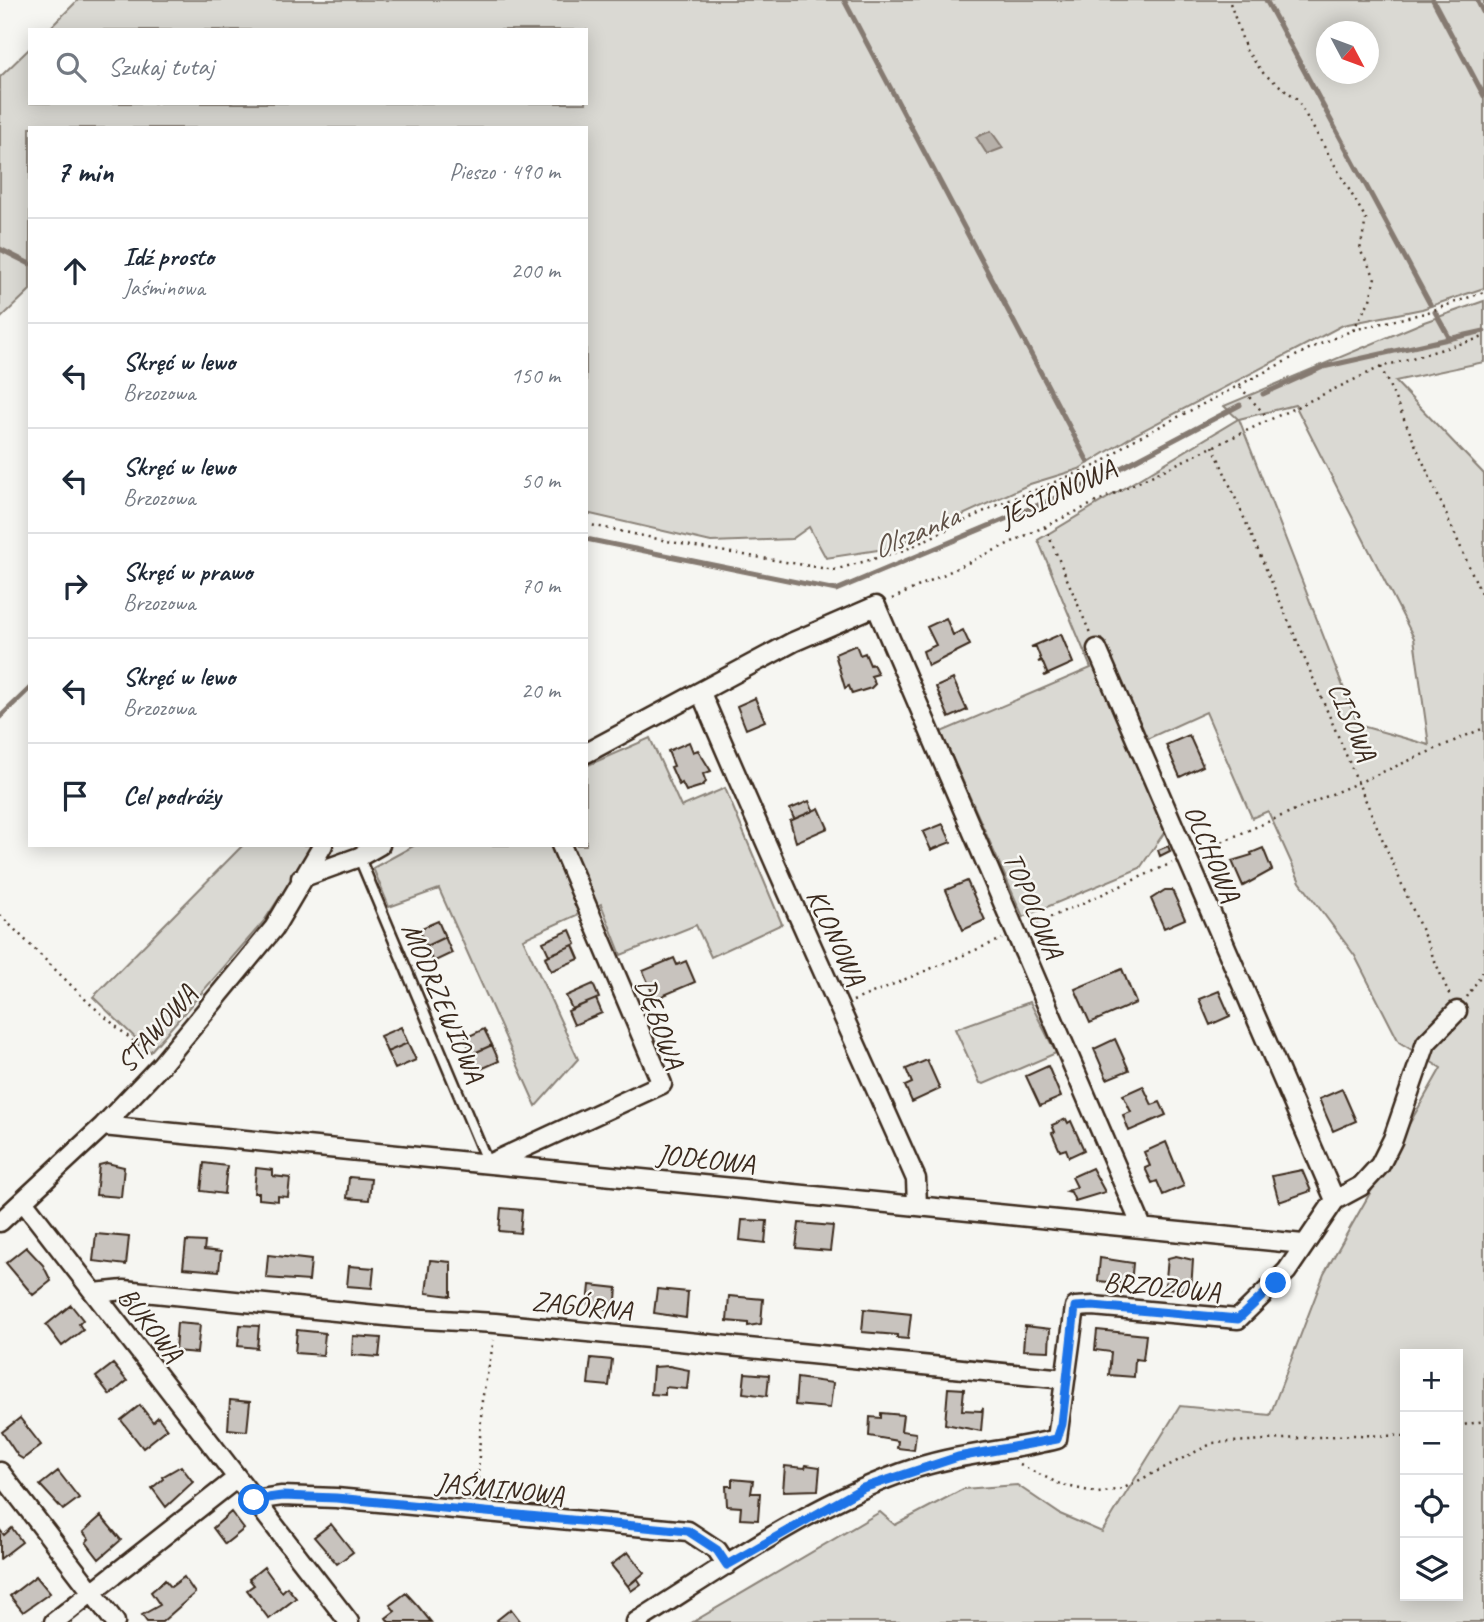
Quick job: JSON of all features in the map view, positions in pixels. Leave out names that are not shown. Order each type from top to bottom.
[{"type":"street","points":[[588,752],[793,642],[876,606]]},
{"type":"street","name":"TOPOLOWA","points":[[876,606],[1018,932],[1142,1227]]},
{"type":"street","name":"OLCHOWA","points":[[1097,649],[1335,1200]]},
{"type":"street","name":"KLONOWA","points":[[701,693],[769,854],[841,1007],[916,1179],[918,1205]]},
{"type":"street","name":"STAWOWA","points":[[0,1222],[103,1126],[161,1065],[274,928],[322,847]]},
{"type":"street","points":[[301,878],[359,857],[376,847]]},
{"type":"street","name":"DĘBOWA","points":[[488,1164],[662,1084],[562,847]]},
{"type":"street","name":"BRZOZOWA","points":[[636,1622],[727,1565],[863,1488],[958,1457],[1057,1439],[1062,1424],[1075,1307],[1093,1306],[1238,1319],[1287,1271],[1335,1200],[1361,1186],[1380,1166],[1393,1139],[1426,1043],[1457,1011]]},
{"type":"street","name":"JODŁOWA","points":[[103,1126],[1303,1244]]},
{"type":"street","name":"BUKOWA","points":[[23,1201],[349,1622]]},
{"type":"street","name":"ZAGÓRNA","points":[[94,1293],[124,1290],[1065,1379]]},
{"type":"street","points":[[0,1472],[115,1622]]},
{"type":"street","points":[[54,1622],[237,1478]]},
{"type":"street","name":"JAŚMINOWA","points":[[254,1500],[282,1496],[336,1498],[475,1514],[688,1531],[717,1550],[727,1565]]},
{"type":"lane","name":"MODRZEWIOWA","points":[[359,857],[488,1164]]},
{"type":"path","points":[[1229,0],[1246,50],[1264,74],[1296,98],[1366,219],[1360,250],[1375,277],[1370,300],[1353,331]]},
{"type":"path","points":[[588,524],[696,547],[834,570],[905,550],[995,506],[1102,463],[1126,444],[1309,349],[1353,331],[1424,313],[1484,292]]},
{"type":"path","name":"JESIONOWA","points":[[876,606],[1381,367],[1484,338]]},
{"type":"path","points":[[1381,367],[1484,600]]},
{"type":"path","points":[[1240,387],[1269,419]]},
{"type":"path","name":"CISOWA","points":[[1213,446],[1457,1011]]},
{"type":"path","points":[[1045,527],[1097,649]]},
{"type":"path","points":[[841,1007],[1484,728]]},
{"type":"path","points":[[0,915],[88,1002],[161,1065]]},
{"type":"path","points":[[1457,1011],[1484,970]]},
{"type":"path","points":[[475,1514],[482,1400],[495,1323]]},
{"type":"path","points":[[1463,1425],[1484,1421]]},
{"type":"path","points":[[1017,1464],[1062,1485],[1098,1493],[1122,1489],[1213,1443],[1354,1435],[1400,1436]]},
{"type":"shaded area","points":[[78,0],[1484,0],[1484,288],[1422,309],[1343,325],[1134,435],[1079,469],[1030,484],[891,548],[826,558],[809,527],[792,539],[711,542],[588,513],[588,126],[28,126],[28,292],[0,319],[0,77],[28,50],[28,105],[588,105],[588,28],[50,28]]},
{"type":"shaded area","points":[[991,131],[1003,148],[987,154],[976,137]]},
{"type":"shaded area","points":[[1484,301],[1484,362],[1395,381],[1484,474],[1484,1622],[693,1622],[880,1512],[895,1525],[963,1489],[1017,1485],[1060,1514],[1102,1532],[1180,1406],[1270,1415],[1324,1274],[1441,1068],[1399,1042],[1355,956],[1300,882],[1268,811],[1252,818],[1206,712],[1129,747],[1166,830],[1140,868],[1023,917],[941,732],[1091,668],[1038,540],[1238,419],[1224,406],[1424,322]],"holes":[[[1295,405],[1414,638],[1429,745],[1358,725],[1239,419]]]},
{"type":"shaded area","points":[[650,738],[681,807],[725,788],[782,924],[711,957],[696,925],[621,955],[601,904],[523,939],[578,1059],[536,1106],[439,889],[389,907],[373,868],[411,847],[588,847],[588,765]]},
{"type":"shaded area","points":[[241,847],[313,847],[264,921],[150,1052],[93,997]]},
{"type":"shaded area","points":[[1030,1002],[1056,1053],[984,1084],[980,1083],[955,1029]]},
{"type":"building","points":[[946,618],[953,635],[963,630],[970,645],[928,666],[923,651],[936,645],[927,627]]},
{"type":"building","points":[[1061,634],[1073,663],[1044,676],[1047,673],[1042,661],[1038,662],[1041,660],[1036,647],[1031,647]]},
{"type":"building","points":[[856,645],[860,655],[865,653],[878,674],[871,676],[875,684],[871,688],[852,694],[849,686],[845,688],[835,654]]},
{"type":"building","points":[[953,679],[967,710],[949,718],[936,687]]},
{"type":"building","points":[[755,698],[765,721],[746,729],[737,706]]},
{"type":"building","points":[[1189,735],[1203,766],[1180,777],[1166,745]]},
{"type":"building","points":[[689,742],[693,752],[698,750],[711,771],[703,774],[706,782],[702,786],[686,791],[682,783],[679,785],[668,751]]},
{"type":"building","points":[[809,801],[813,811],[794,819],[790,809]]},
{"type":"building","points":[[819,808],[828,828],[796,842],[790,821]]},
{"type":"building","points":[[943,824],[951,842],[931,850],[923,832]]},
{"type":"building","points":[[1168,846],[1170,851],[1160,856],[1158,850]]},
{"type":"building","points":[[1263,848],[1272,870],[1243,886],[1232,861],[1252,855],[1251,853]]},
{"type":"building","points":[[967,881],[985,920],[963,930],[946,890]]},
{"type":"building","points":[[1165,890],[1172,890],[1185,919],[1164,928],[1151,899]]},
{"type":"building","points":[[438,921],[445,937],[426,946],[419,929]]},
{"type":"building","points":[[570,930],[576,944],[549,955],[543,942]]},
{"type":"building","points":[[445,937],[452,953],[433,962],[426,946]]},
{"type":"building","points":[[573,945],[579,959],[551,971],[545,957]]},
{"type":"building","points":[[674,958],[677,965],[686,961],[695,982],[655,999],[643,971]]},
{"type":"building","points":[[1122,969],[1136,1003],[1090,1023],[1075,989]]},
{"type":"building","points":[[593,984],[599,998],[572,1009],[566,996]]},
{"type":"building","points":[[1219,991],[1230,1016],[1210,1025],[1199,999]]},
{"type":"building","points":[[596,999],[602,1013],[574,1025],[568,1011]]},
{"type":"building","points":[[401,1027],[408,1043],[387,1052],[380,1036]]},
{"type":"building","points":[[484,1029],[492,1045],[472,1054],[465,1038]]},
{"type":"building","points":[[1115,1039],[1129,1070],[1107,1079],[1094,1049]]},
{"type":"building","points":[[408,1043],[416,1060],[395,1069],[387,1052]]},
{"type":"building","points":[[492,1045],[499,1061],[479,1070],[472,1054]]},
{"type":"building","points":[[927,1060],[940,1089],[912,1102],[905,1086],[912,1083],[906,1069]]},
{"type":"building","points":[[1048,1066],[1061,1097],[1040,1106],[1026,1076]]},
{"type":"building","points":[[1143,1086],[1152,1105],[1160,1102],[1166,1115],[1129,1131],[1123,1115],[1131,1112],[1123,1095]]},
{"type":"building","points":[[1342,1089],[1356,1121],[1333,1131],[1319,1099]]},
{"type":"building","points":[[1066,1119],[1068,1123],[1071,1121],[1084,1150],[1069,1157],[1066,1149],[1060,1151],[1052,1133],[1055,1132],[1052,1125]]},
{"type":"building","points":[[1166,1142],[1184,1186],[1163,1195],[1157,1181],[1152,1183],[1145,1168],[1150,1166],[1144,1152]]},
{"type":"building","points":[[107,1163],[124,1167],[121,1197],[96,1195],[99,1165]]},
{"type":"building","points":[[204,1163],[227,1166],[224,1194],[201,1191]]},
{"type":"building","points":[[256,1168],[273,1170],[273,1176],[290,1178],[288,1197],[278,1196],[278,1201],[259,1199],[259,1193],[254,1193]]},
{"type":"building","points":[[1092,1168],[1105,1192],[1075,1201],[1071,1192],[1067,1191],[1077,1187],[1072,1177]]},
{"type":"building","points":[[1302,1170],[1311,1191],[1279,1202],[1272,1176]]},
{"type":"building","points":[[349,1177],[371,1179],[369,1200],[347,1198]]},
{"type":"building","points":[[501,1208],[522,1210],[520,1233],[499,1231]]},
{"type":"building","points":[[742,1220],[767,1221],[765,1243],[740,1240]]},
{"type":"building","points":[[799,1223],[833,1226],[830,1251],[796,1248]]},
{"type":"building","points":[[96,1234],[129,1237],[126,1265],[93,1261]]},
{"type":"building","points":[[186,1241],[205,1242],[204,1250],[221,1252],[219,1271],[183,1268]]},
{"type":"building","points":[[26,1247],[43,1265],[51,1281],[33,1295],[6,1263]]},
{"type":"building","points":[[268,1255],[311,1260],[309,1281],[266,1278]]},
{"type":"building","points":[[1176,1256],[1193,1260],[1191,1290],[1165,1288],[1168,1258]]},
{"type":"building","points":[[1100,1258],[1133,1263],[1131,1284],[1098,1281]]},
{"type":"building","points":[[430,1260],[451,1262],[451,1296],[426,1293]]},
{"type":"building","points":[[349,1266],[374,1268],[372,1288],[347,1286]]},
{"type":"building","points":[[590,1285],[617,1288],[615,1311],[588,1305]]},
{"type":"building","points":[[657,1289],[688,1292],[686,1318],[654,1313]]},
{"type":"building","points":[[729,1296],[763,1299],[761,1324],[748,1326],[748,1323],[727,1321]]},
{"type":"building","points":[[71,1305],[83,1320],[79,1324],[83,1330],[62,1346],[46,1325]]},
{"type":"building","points":[[864,1309],[911,1314],[908,1339],[897,1338],[897,1335],[862,1332]]},
{"type":"building","points":[[177,1323],[200,1325],[197,1353],[175,1351]]},
{"type":"building","points":[[240,1325],[259,1326],[257,1348],[238,1346]]},
{"type":"building","points":[[1025,1326],[1050,1329],[1049,1351],[1023,1350]]},
{"type":"building","points":[[297,1330],[325,1333],[323,1355],[295,1353]]},
{"type":"building","points":[[1097,1330],[1146,1335],[1143,1360],[1135,1359],[1134,1377],[1109,1375],[1111,1352],[1095,1350]]},
{"type":"building","points":[[353,1336],[381,1338],[379,1357],[352,1355]]},
{"type":"building","points":[[591,1358],[612,1360],[609,1386],[588,1384]]},
{"type":"building","points":[[113,1364],[127,1381],[110,1395],[96,1377]]},
{"type":"building","points":[[669,1366],[689,1370],[687,1389],[665,1387],[665,1395],[651,1394],[653,1367]]},
{"type":"building","points":[[745,1373],[769,1375],[767,1396],[743,1393]]},
{"type":"building","points":[[797,1378],[833,1383],[830,1408],[795,1405]]},
{"type":"building","points":[[948,1388],[964,1389],[962,1410],[981,1411],[983,1408],[981,1431],[945,1424]]},
{"type":"building","points":[[230,1400],[250,1402],[247,1431],[228,1429]]},
{"type":"building","points":[[140,1405],[153,1422],[158,1417],[167,1429],[143,1448],[121,1420]]},
{"type":"building","points":[[881,1413],[903,1415],[901,1431],[916,1433],[914,1450],[897,1448],[898,1441],[869,1436],[870,1417],[881,1418]]},
{"type":"building","points":[[20,1418],[41,1445],[23,1459],[18,1456],[2,1432]]},
{"type":"building","points":[[806,1465],[820,1467],[818,1490],[783,1491],[785,1466],[805,1468]]},
{"type":"building","points":[[181,1466],[193,1482],[166,1507],[152,1488],[162,1477]]},
{"type":"building","points":[[58,1471],[79,1498],[63,1510],[40,1485]]},
{"type":"building","points":[[732,1479],[753,1481],[751,1493],[760,1493],[758,1520],[740,1519],[741,1507],[727,1506],[726,1486],[732,1486]]},
{"type":"building","points":[[231,1512],[244,1529],[225,1544],[213,1528]]},
{"type":"building","points":[[101,1516],[121,1540],[99,1559],[86,1542],[89,1539],[83,1532]]},
{"type":"building","points":[[331,1524],[353,1552],[337,1564],[314,1537]]},
{"type":"building","points":[[12,1528],[22,1542],[0,1559],[0,1530],[4,1535]]},
{"type":"building","points":[[628,1552],[644,1573],[628,1586],[611,1565]]},
{"type":"building","points":[[264,1567],[282,1592],[287,1587],[296,1598],[269,1619],[247,1590],[254,1585],[249,1579]]},
{"type":"building","points":[[36,1576],[50,1593],[23,1612],[10,1596]]},
{"type":"building","points":[[184,1577],[195,1593],[162,1622],[147,1622],[142,1615],[160,1605],[151,1592],[165,1580],[171,1587]]},
{"type":"building","points":[[637,1578],[641,1584],[631,1591],[628,1586]]},
{"type":"building","points":[[406,1593],[431,1622],[389,1622],[386,1618],[395,1611],[390,1605]]},
{"type":"building","points":[[511,1609],[521,1622],[497,1620]]},
{"type":"waterway","points":[[844,0],[1088,462]]},
{"type":"waterway","points":[[1266,0],[1430,304]]},
{"type":"waterway","points":[[1433,0],[1484,96]]},
{"type":"waterway","points":[[1477,0],[1484,14]]},
{"type":"waterway","name":"Olszanka","points":[[0,249],[28,263]]},
{"type":"waterway","points":[[1435,312],[1450,339]]},
{"type":"waterway","name":"Olszanka","points":[[1263,394],[1323,367],[1484,331]]},
{"type":"waterway","name":"Olszanka","points":[[588,539],[836,590],[1098,480],[1240,405]]},
{"type":"waterway","points":[[0,717],[28,690]]},
{"type":"route","points":[[254,1500],[282,1496],[336,1498],[475,1514],[688,1531],[702,1537],[717,1550],[727,1565],[863,1488],[916,1468],[958,1457],[1057,1439],[1062,1424],[1075,1307],[1093,1306],[1238,1319],[1276,1283]]}]
